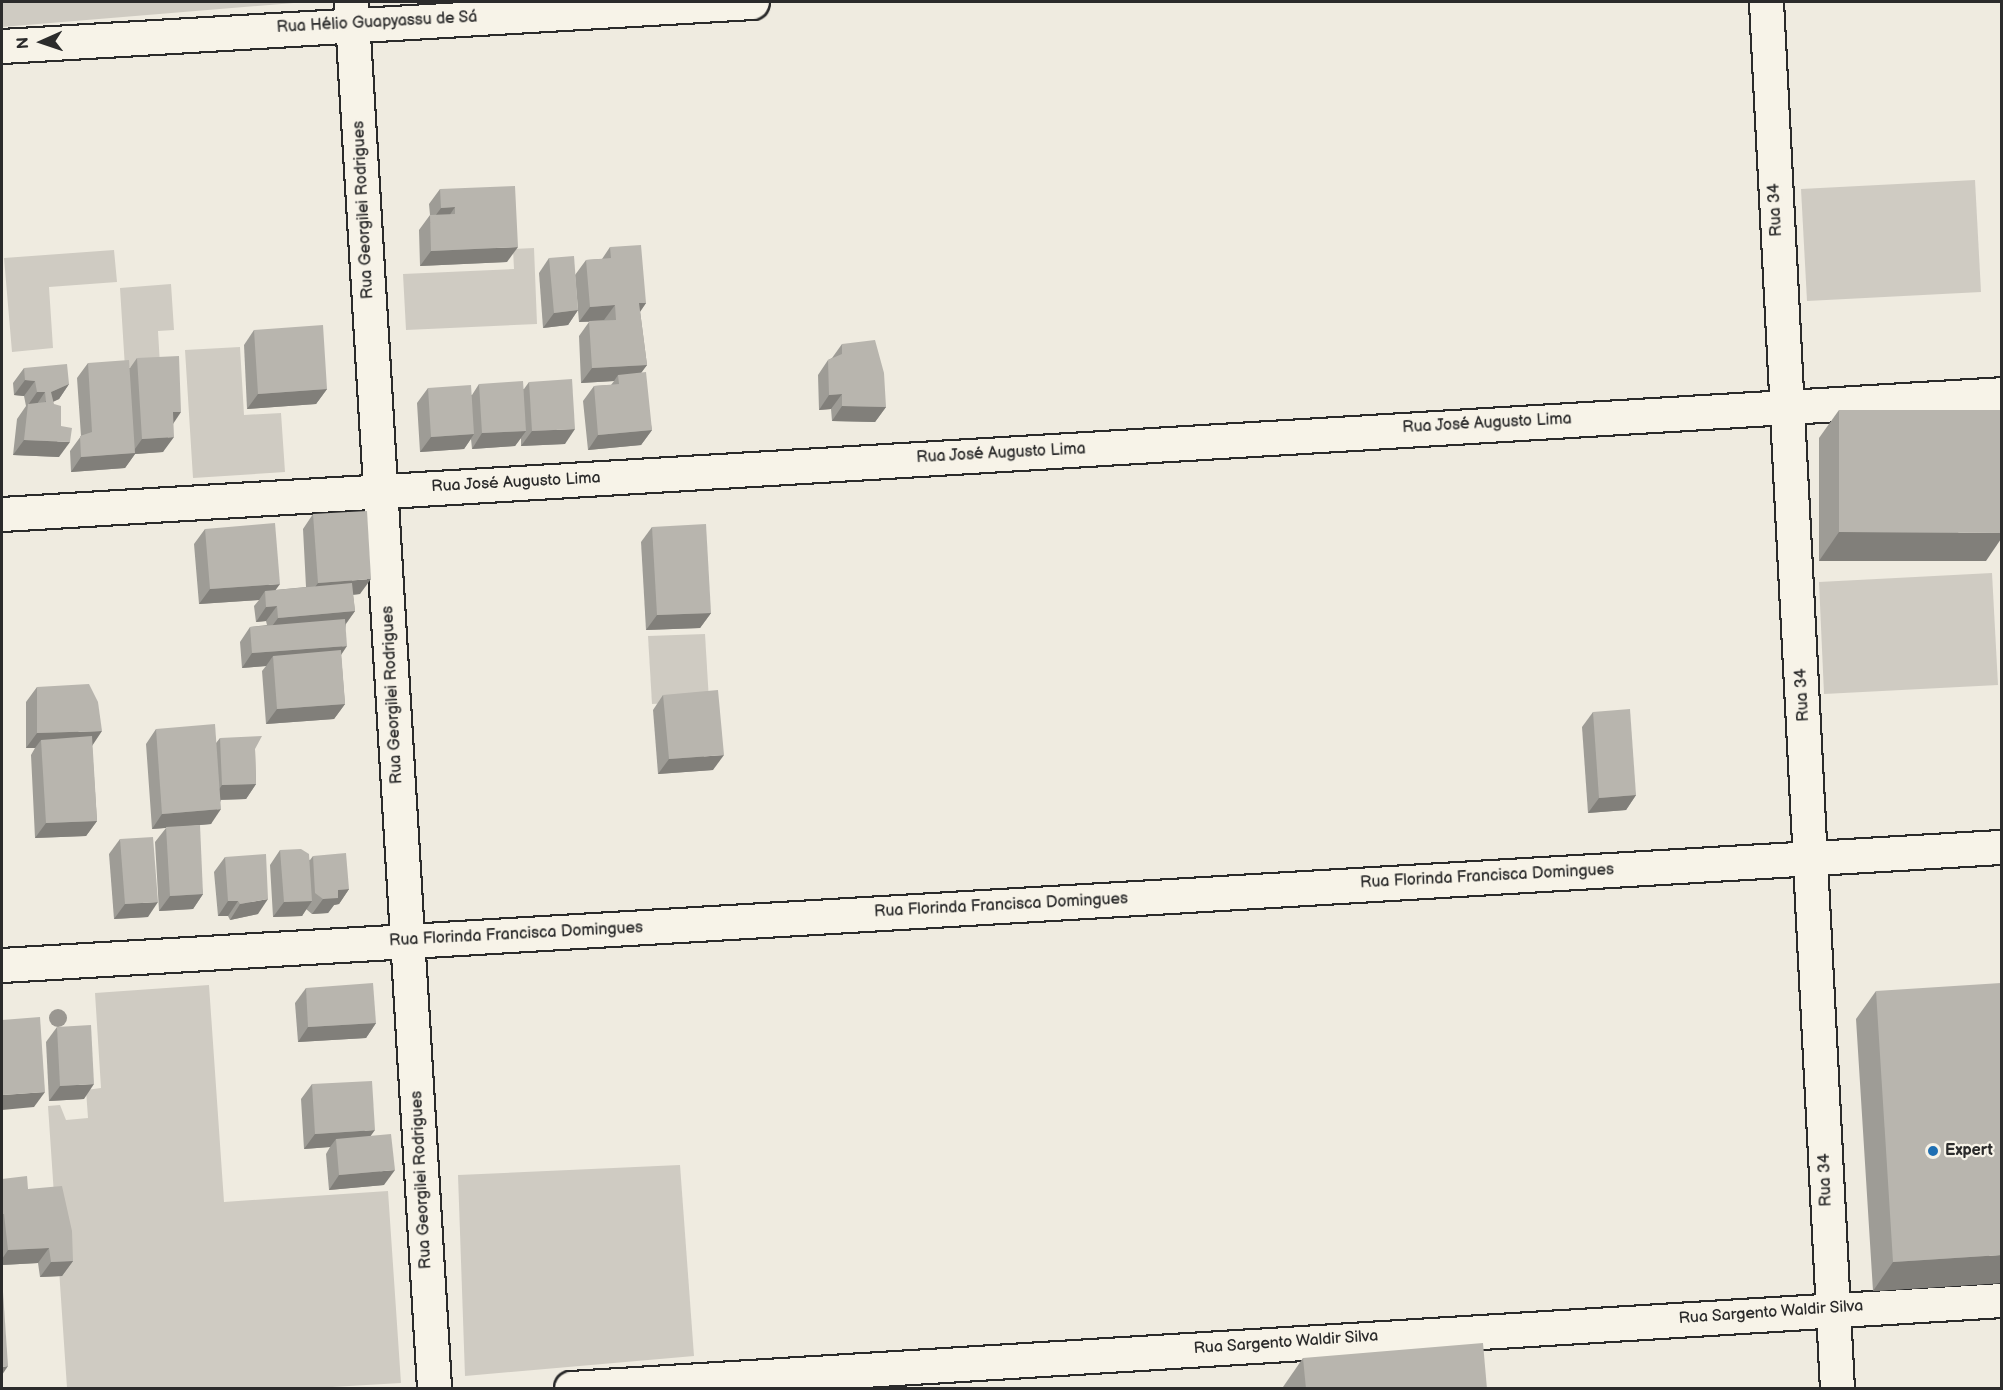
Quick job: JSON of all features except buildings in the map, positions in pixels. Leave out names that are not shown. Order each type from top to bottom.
[{"type":"street","name":"Rua Hélio Guapyassu de Sá","points":[[2,46],[352,13],[752,2]]},
{"type":"street","name":"Rua 34","points":[[1766,2],[1813,857],[1837,1389]]},
{"type":"street","name":"Rua Georgilei Rodrigues","points":[[352,13],[434,1389]]},
{"type":"street","name":"Rua José Augusto Lima","points":[[2,514],[2001,394]]},
{"type":"street","name":"Rua Florinda Francisca Domingues","points":[[2,965],[2001,847]]},
{"type":"street","name":"Rua Sargento Waldir Silva","points":[[571,1389],[2001,1300]]},
{"type":"shaded area","points":[[2,2],[306,2],[2,27]]},
{"type":"shaded area","points":[[1975,180],[1981,292],[1807,301],[1801,189]]},
{"type":"shaded area","points":[[534,248],[537,324],[406,330],[403,274],[514,269],[513,249]]},
{"type":"shaded area","points":[[114,250],[117,282],[49,287],[53,348],[12,352],[4,258]]},
{"type":"shaded area","points":[[171,284],[174,330],[158,331],[160,365],[125,368],[120,288]]},
{"type":"shaded area","points":[[240,347],[244,415],[281,413],[285,472],[193,478],[185,350]]},
{"type":"shaded area","points":[[1992,573],[1998,685],[1824,694],[1819,582]]},
{"type":"shaded area","points":[[705,634],[709,701],[652,704],[648,636]]},
{"type":"shaded area","points":[[209,985],[224,1202],[388,1191],[401,1383],[315,1388],[67,1388],[48,1106],[60,1105],[66,1120],[88,1118],[86,1090],[101,1088],[95,993]]},
{"type":"shaded area","points":[[680,1165],[694,1356],[465,1376],[458,1175]]},
{"type":"place","name":"Expert","points":[[1933,1151]]}]
